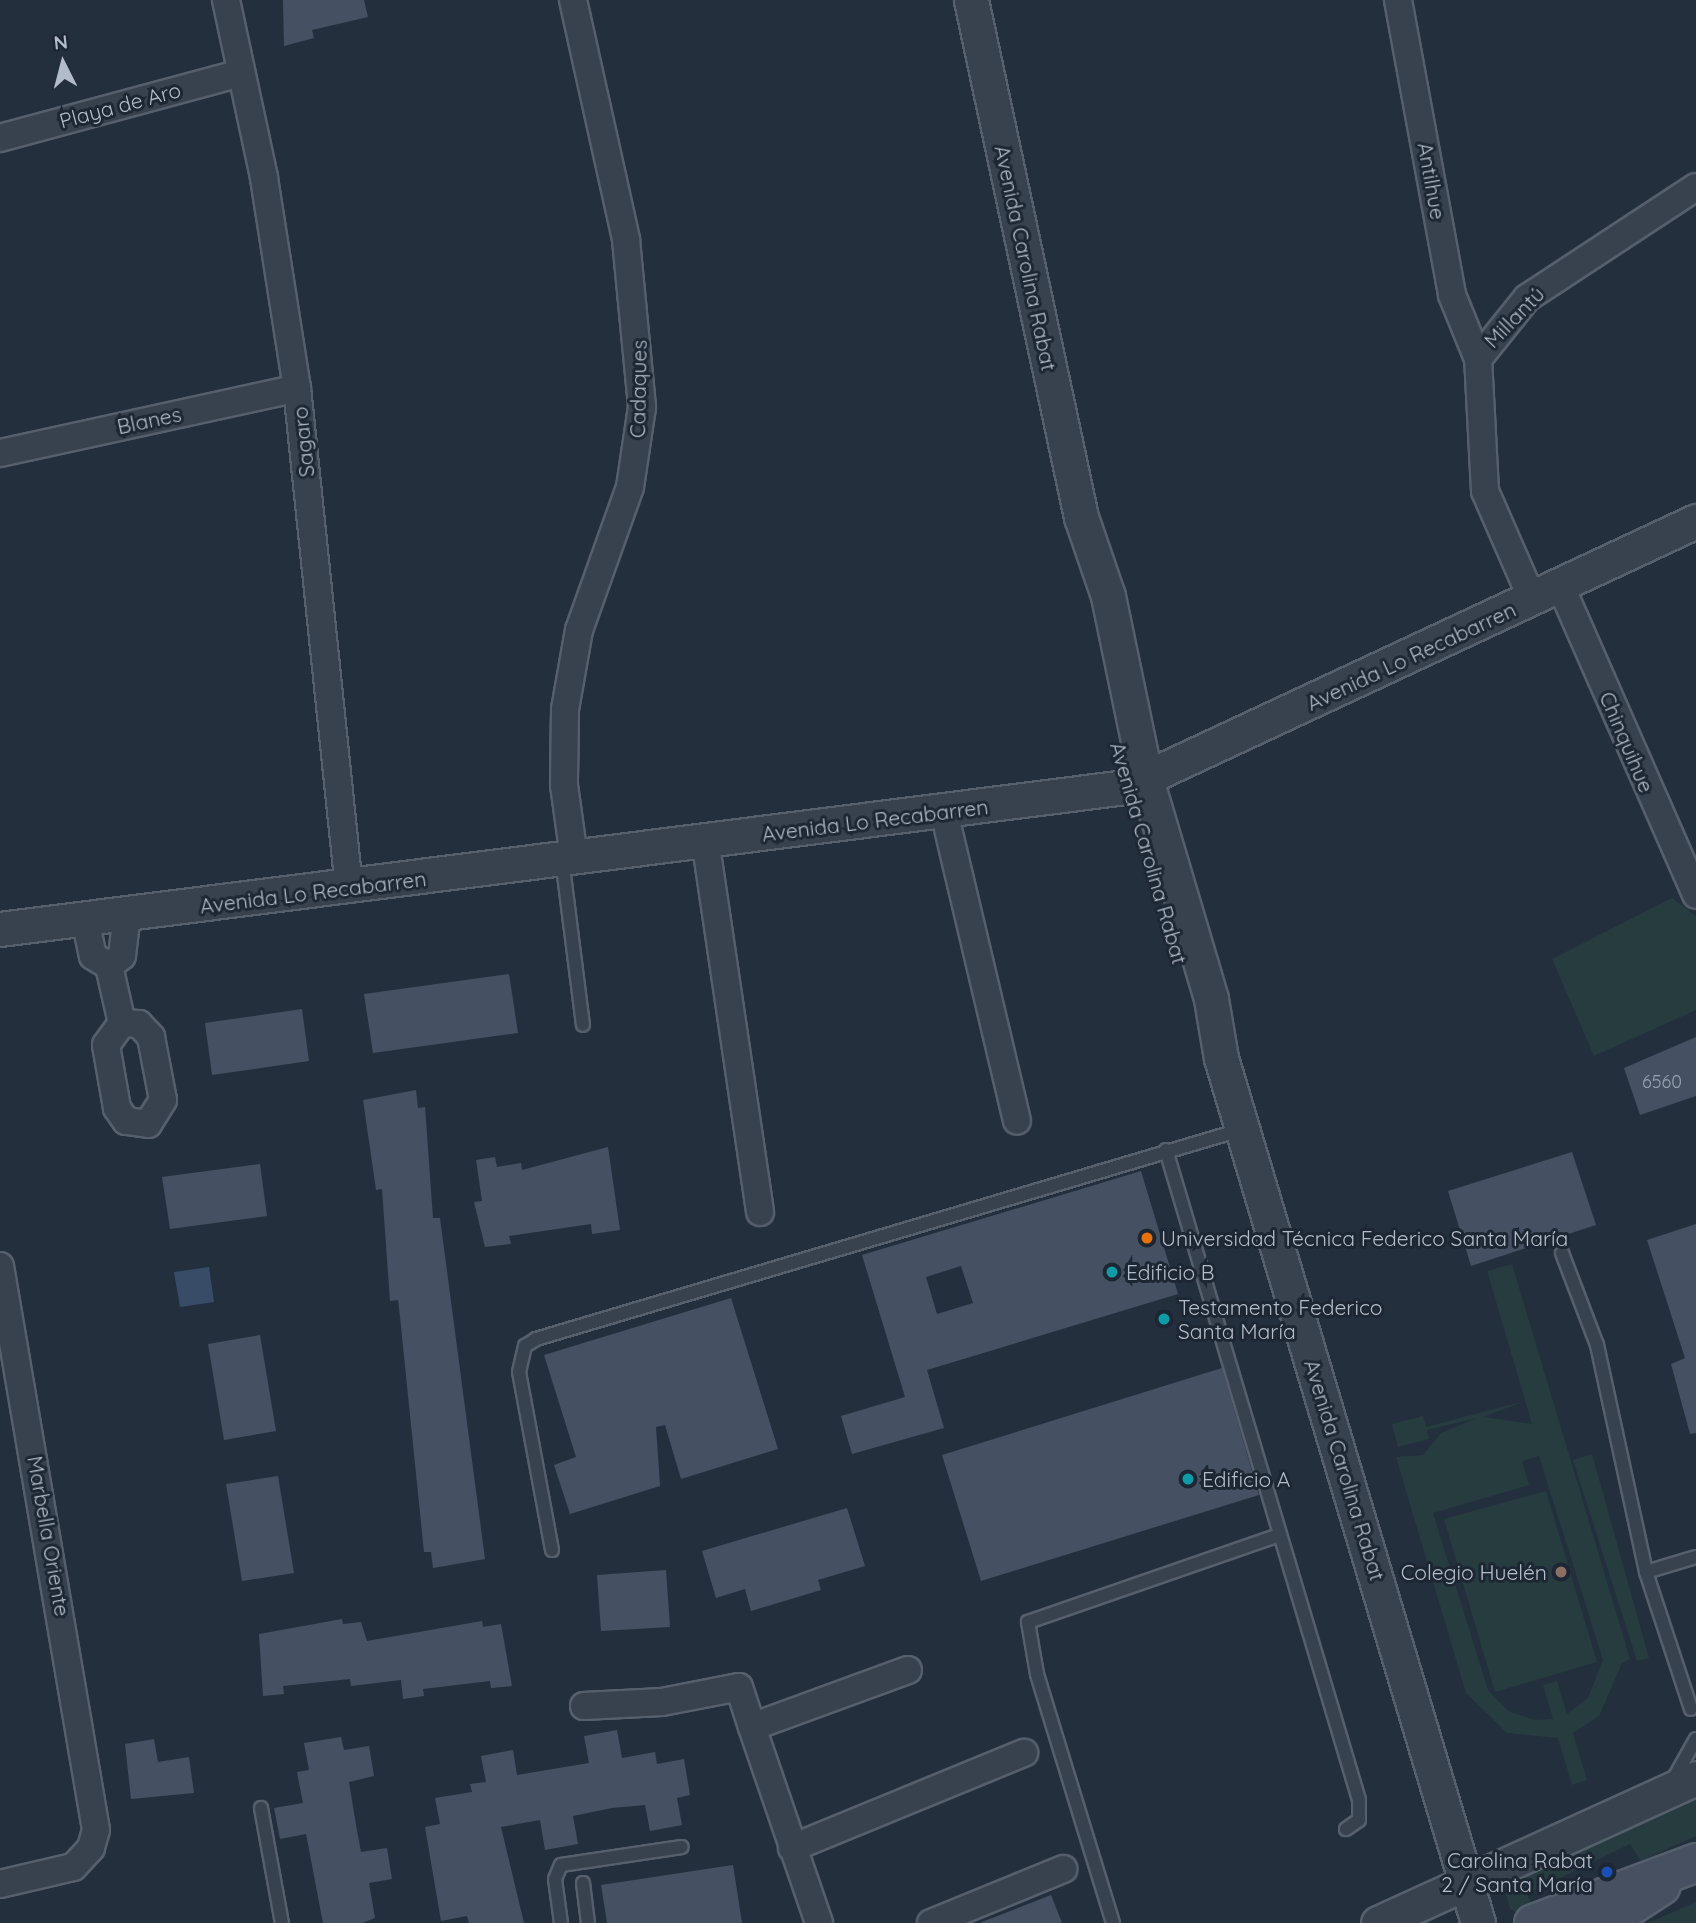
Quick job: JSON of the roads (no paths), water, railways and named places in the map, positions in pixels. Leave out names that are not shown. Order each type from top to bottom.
[{"type":"main road","points":[[1533,1923],[1608,1890],[1693,1863]]},
{"type":"main road","points":[[1604,1923],[1693,1863]]},
{"type":"street","name":"Sagaro","points":[[226,0],[297,388],[349,888]]},
{"type":"street","name":"Cadaques","points":[[568,858],[564,785],[567,696],[579,630],[630,487],[642,384],[626,240],[573,0]]},
{"type":"street","name":"Avenida Carolina Rabat","points":[[971,0],[1081,517],[1086,585],[1136,783],[1194,1002],[1221,1058],[1470,1881],[1467,1900],[1478,1923]]},
{"type":"street","name":"Antilhue","points":[[1398,0],[1452,295],[1478,359]]},
{"type":"street","name":"Playa de Aro","points":[[0,138],[241,73]]},
{"type":"street","name":"Millantú","points":[[1547,594],[1485,491],[1478,359],[1527,298],[1696,187]]},
{"type":"street","name":"Blanes","points":[[0,453],[297,388]]},
{"type":"street","name":"Avenida Lo Recabarren","points":[[0,929],[349,888],[705,839],[944,812],[1136,783],[1547,594],[1696,521]]},
{"type":"street","name":"Chinquihue","points":[[1547,594],[1696,895]]},
{"type":"street","points":[[944,812],[1017,1120]]},
{"type":"street","points":[[705,839],[760,1212]]},
{"type":"street","points":[[109,966],[122,956],[127,914]]},
{"type":"street","points":[[85,919],[93,956],[109,966],[122,1023]]},
{"type":"street","name":"Marbella Oriente","points":[[0,1266],[96,1806],[96,1830],[83,1858],[56,1874],[0,1884]]},
{"type":"street","points":[[752,1727],[908,1670]]},
{"type":"street","points":[[584,1706],[662,1702],[739,1687],[819,1923]]},
{"type":"street","points":[[792,1848],[1024,1753]]},
{"type":"street","points":[[1378,1923],[1682,1785]]},
{"type":"street","points":[[931,1923],[1063,1869]]},
{"type":"street","name":"Avenida Carolina Rabat","points":[[1470,1881],[1487,1894],[1500,1923]]},
{"type":"lane","points":[[568,858],[583,1025]]},
{"type":"lane","points":[[552,1550],[519,1371],[525,1346],[1166,1150],[1242,1130]]},
{"type":"lane","points":[[1166,1150],[1359,1800],[1359,1820],[1346,1829]]},
{"type":"lane","points":[[1562,1253],[1597,1345],[1646,1572],[1690,1709]]},
{"type":"lane","points":[[1113,1923],[1037,1674],[1028,1622],[1279,1535]]},
{"type":"lane","points":[[1646,1572],[1696,1557]]},
{"type":"lane","points":[[1682,1785],[1696,1739]]},
{"type":"lane","points":[[261,1808],[282,1923]]},
{"type":"lane","points":[[561,1923],[555,1879],[561,1865],[682,1847]]},
{"type":"lane","points":[[583,1883],[588,1923]]},
{"type":"water","points":[[209,1267],[214,1302],[180,1307],[174,1272]]},
{"type":"place","name":"Universidad Técnica Federico Santa María","points":[[1147,1238]]},
{"type":"place","name":"Edificio B","points":[[1112,1272]]},
{"type":"place","name":"Testamento Federico Santa María","points":[[1164,1319]]},
{"type":"place","name":"Edificio A","points":[[1188,1479]]},
{"type":"place","name":"Colegio Huelén","points":[[1561,1572]]},
{"type":"place","name":"Carolina Rabat 2 / Santa María","points":[[1607,1872]]}]
